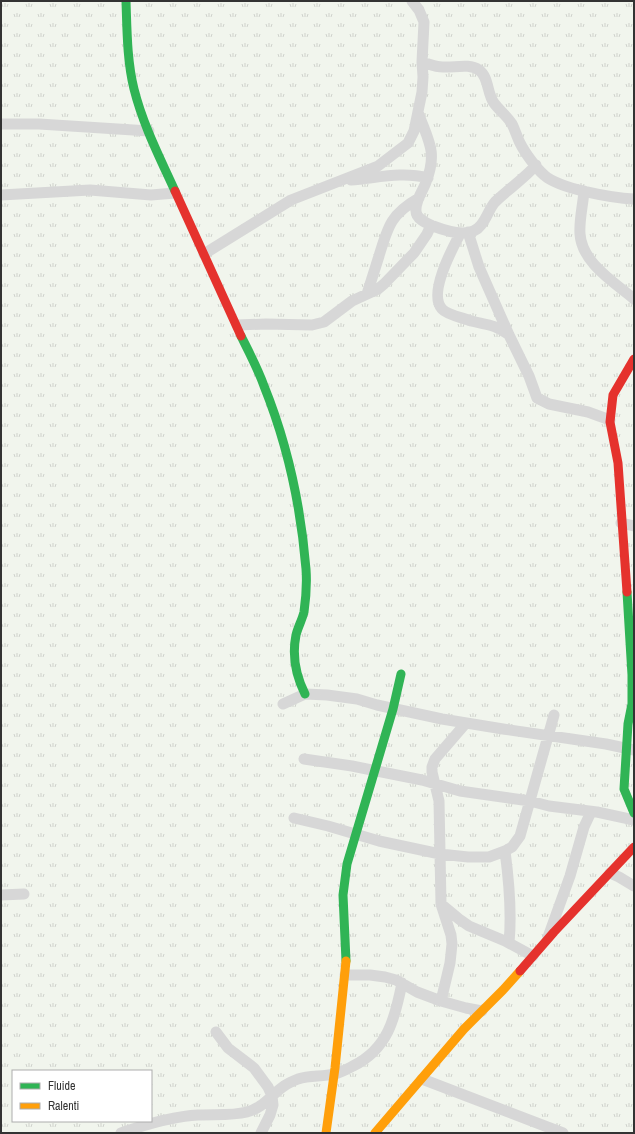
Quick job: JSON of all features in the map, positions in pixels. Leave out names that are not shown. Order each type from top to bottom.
[{"type":"street","points":[[126,1],[127,38],[132,82],[154,147],[264,385],[271,404],[286,460],[298,514],[304,554],[306,587],[304,611],[296,636],[294,656],[297,675],[305,694]]},
{"type":"street","points":[[204,254],[291,200],[378,166],[408,142],[414,132],[423,77],[422,62],[424,22],[419,10],[412,1]]},
{"type":"street","points":[[422,62],[442,67],[472,67],[479,70],[485,80],[493,102],[511,122],[520,144],[543,174],[549,179],[584,191],[634,199]]},
{"type":"street","points":[[418,112],[429,138],[432,150],[428,178],[419,198],[416,208],[416,215],[431,225],[464,233],[479,228],[494,204],[527,176],[536,165]]},
{"type":"street","points":[[1,124],[39,124],[149,131]]},
{"type":"street","points":[[336,182],[395,175],[414,175],[428,178]]},
{"type":"street","points":[[1,195],[90,190],[151,195],[175,193]]},
{"type":"street","points":[[584,191],[580,233],[585,251],[602,272],[634,299]]},
{"type":"street","points":[[368,294],[371,278],[388,228],[399,212],[419,198]]},
{"type":"street","points":[[237,325],[312,325],[324,322],[352,301],[368,294],[384,284],[414,253],[427,234],[431,225]]},
{"type":"street","points":[[464,233],[444,264],[438,298],[440,306],[443,310],[449,313],[477,322],[493,325],[509,335]]},
{"type":"street","points":[[464,233],[539,400],[549,404],[588,412],[610,420]]},
{"type":"street","points":[[634,359],[613,396],[610,420],[617,459],[633,675],[632,704],[628,724],[630,749],[624,789],[634,813]]},
{"type":"street","points":[[621,523],[634,526]]},
{"type":"street","points":[[326,1133],[345,976],[346,963],[343,895],[347,864],[393,709],[400,674]]},
{"type":"street","points":[[283,704],[305,694],[327,695],[357,699],[393,709],[466,723],[591,741],[630,749]]},
{"type":"street","points":[[294,818],[379,841],[440,854],[489,857],[505,851],[512,847],[520,836],[554,715]]},
{"type":"street","points":[[441,1001],[450,963],[452,944],[451,935],[441,904],[439,801],[434,783],[432,767],[435,759],[466,723]]},
{"type":"street","points":[[304,759],[374,770],[434,783],[460,792],[530,801],[549,806],[634,820]]},
{"type":"street","points":[[547,940],[554,916],[570,876],[584,827],[591,812]]},
{"type":"street","points":[[375,1133],[464,1029],[503,990],[547,940],[634,847]]},
{"type":"street","points":[[505,851],[509,895],[509,943]]},
{"type":"street","points":[[610,873],[619,876],[634,886]]},
{"type":"street","points":[[1,895],[24,894]]},
{"type":"street","points":[[441,904],[469,926],[509,943],[533,956]]},
{"type":"street","points":[[345,976],[363,974],[385,977],[441,1001],[482,1011]]},
{"type":"street","points":[[122,1133],[150,1124],[183,1117],[198,1115],[232,1115],[248,1112],[258,1108],[284,1086],[300,1078],[334,1074],[363,1061],[374,1053],[393,1021],[402,983]]},
{"type":"street","points":[[216,1032],[228,1048],[254,1068],[268,1087],[272,1096],[273,1105],[261,1133]]},
{"type":"street","points":[[422,1079],[564,1133]]},
{"type":"green space","points":[[1,1],[634,1],[634,1133],[1,1133]]},
{"type":"traffic: fast","points":[[126,1],[127,34],[134,89],[147,128],[175,191]]},
{"type":"traffic: fast","points":[[241,336],[259,373],[280,430],[297,499],[304,546],[306,596],[304,612],[296,635],[294,650],[297,673],[305,694]]},
{"type":"traffic: fast","points":[[627,592],[632,675],[632,704],[628,724],[624,789],[634,813]]},
{"type":"traffic: fast","points":[[346,961],[343,895],[347,864],[393,709],[401,674]]},
{"type":"traffic: slow","points":[[326,1133],[335,1068],[346,961]]},
{"type":"traffic: slow","points":[[375,1133],[464,1029],[520,971]]},
{"type":"traffic: jam","points":[[175,191],[241,336]]},
{"type":"traffic: jam","points":[[627,592],[618,463],[610,422],[613,395],[634,359]]},
{"type":"traffic: jam","points":[[520,971],[554,932],[634,847]]}]
